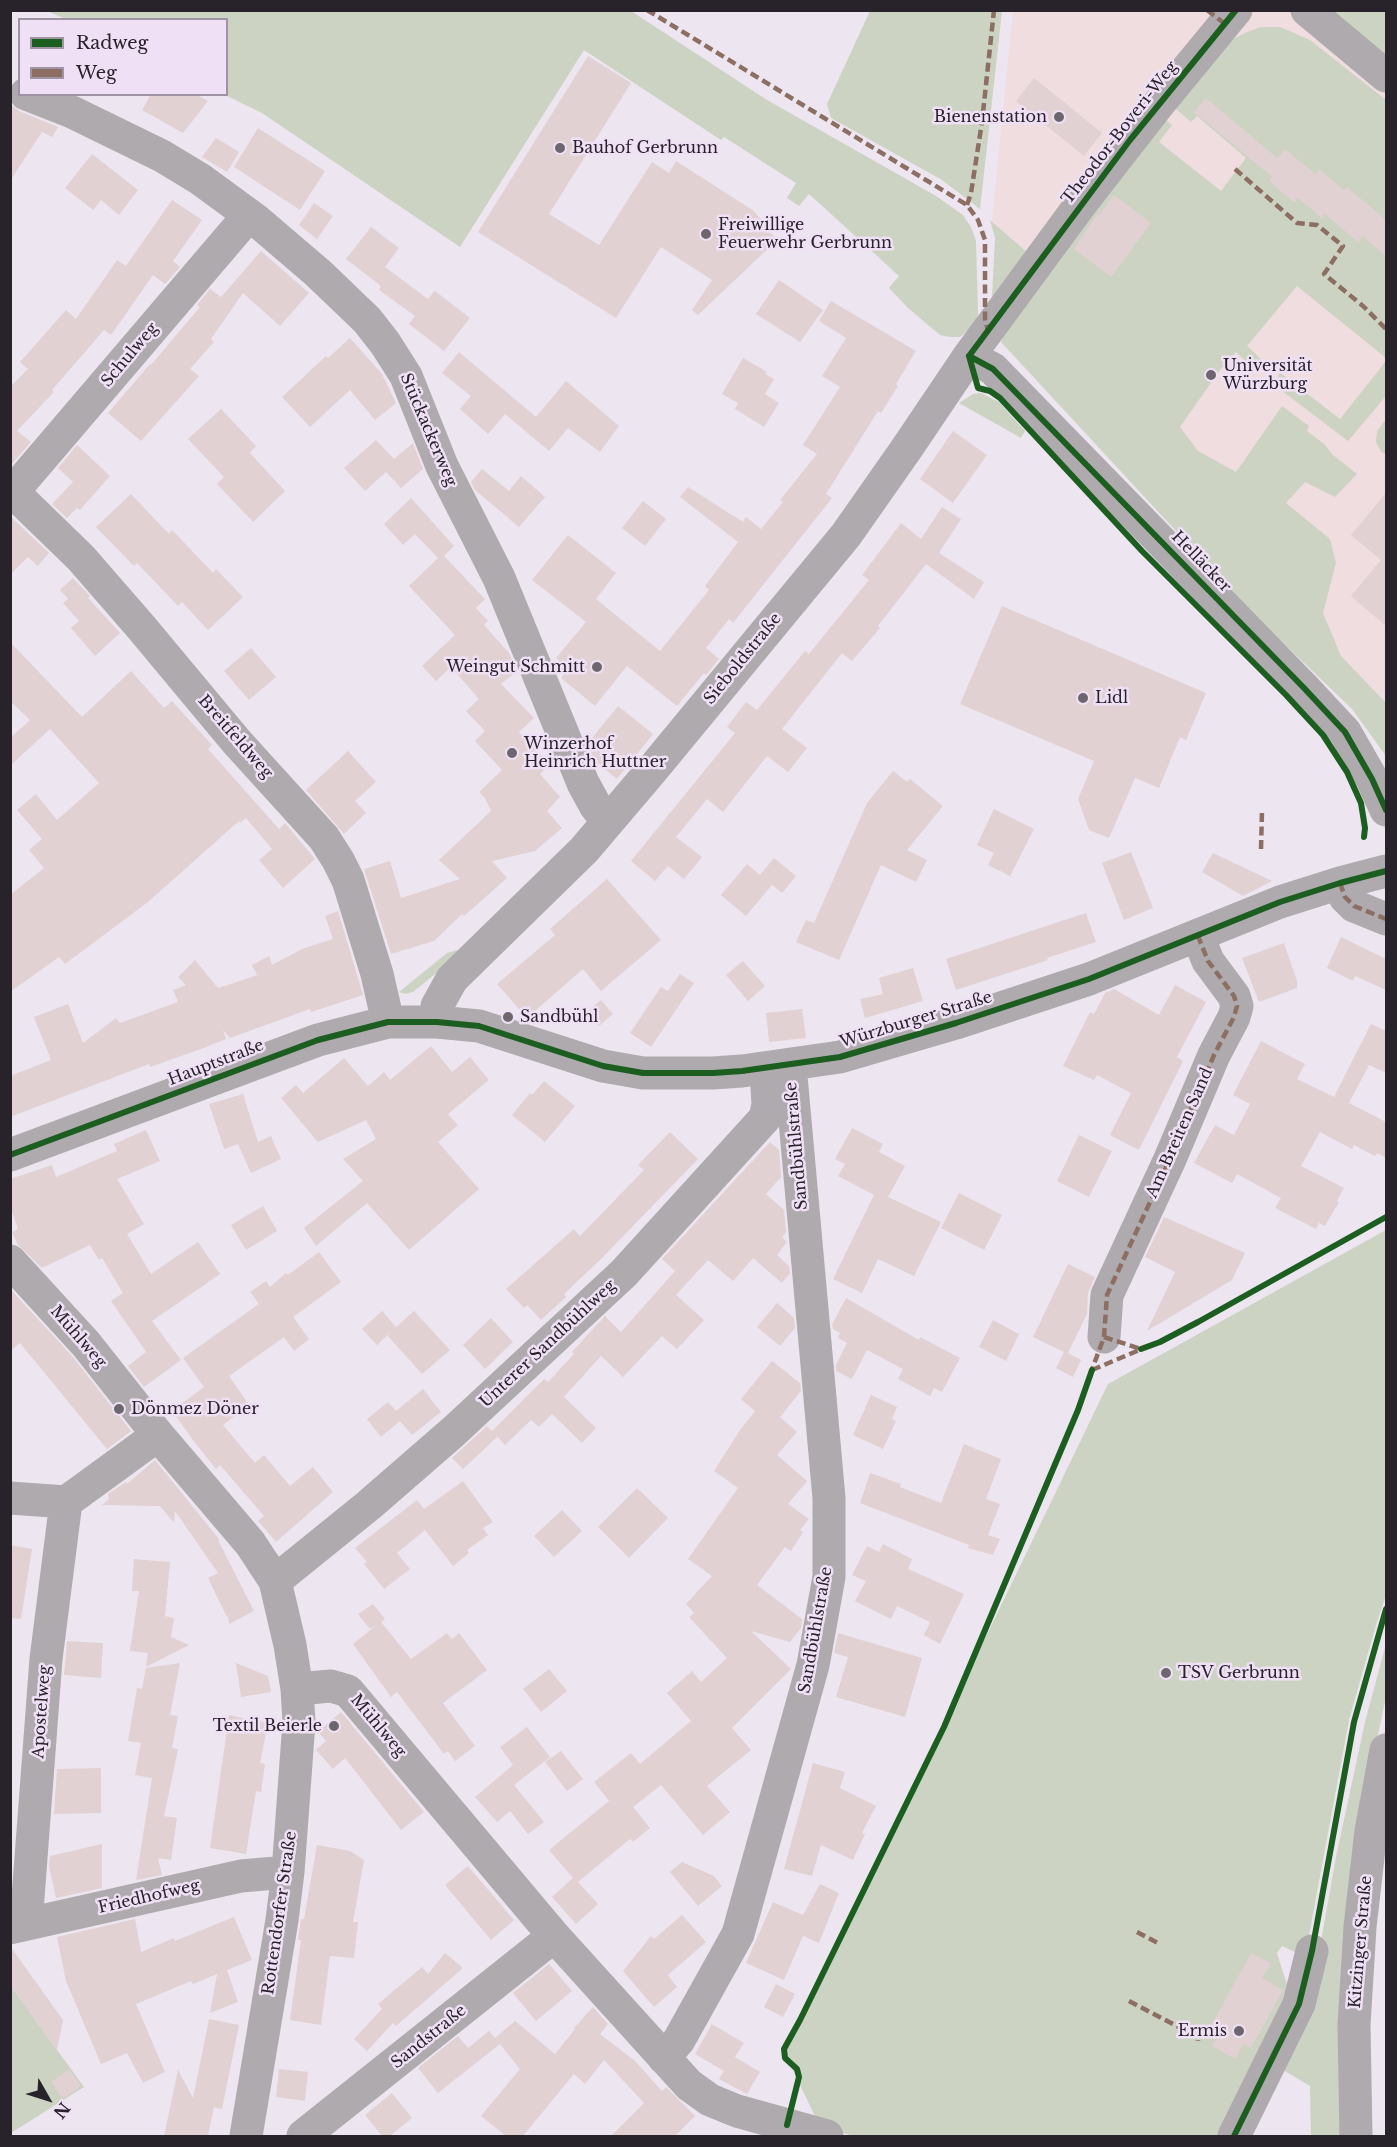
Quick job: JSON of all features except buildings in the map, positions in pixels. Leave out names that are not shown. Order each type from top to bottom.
[{"type":"street","name":"Theodor-Boveri-Weg","points":[[1029,274],[1150,115],[1236,10]]},
{"type":"street","points":[[1307,10],[1386,76]]},
{"type":"street","name":"Stückackerweg","points":[[31,96],[72,112],[162,156],[200,179],[249,215],[318,273],[367,320],[386,343],[406,376],[442,466],[499,579],[583,783],[607,821]]},
{"type":"street","name":"Schulweg","points":[[12,494],[249,215]]},
{"type":"street","name":"Sieboldstraße","points":[[437,1022],[437,1006],[452,979],[584,850],[846,534],[969,356],[1029,274]]},
{"type":"street","name":"Helläcker","points":[[969,356],[993,369],[1304,688],[1344,732],[1372,778],[1386,810]]},
{"type":"street","name":"Breitfeldweg","points":[[12,494],[81,558],[236,741],[324,838],[348,880],[377,974],[388,1022]]},
{"type":"street","name":"Würzburger Straße","points":[[437,1022],[479,1026],[603,1066],[636,1072],[713,1073],[778,1067],[840,1057],[956,1023],[1089,979],[1281,902],[1386,871]]},
{"type":"street","points":[[1340,883],[1345,897],[1354,906],[1386,919]]},
{"type":"street","name":"Am Breiten Sand","points":[[1104,1337],[1107,1295],[1170,1159],[1214,1055],[1234,1017],[1236,1006],[1234,996],[1208,961],[1198,936]]},
{"type":"street","name":"Hauptstraße","points":[[10,1155],[318,1040],[388,1022],[437,1022]]},
{"type":"street","name":"Unterer Sandbühlweg","points":[[274,1581],[369,1505],[453,1432],[624,1273],[765,1118],[778,1067]]},
{"type":"street","name":"Sandbühlstraße","points":[[664,2058],[679,2040],[738,1934],[813,1665],[829,1576],[829,1498],[778,1067]]},
{"type":"street","name":"Mühlweg","points":[[10,1261],[86,1344],[158,1435],[250,1543],[274,1581],[291,1645],[297,1689],[331,1686],[348,1691],[554,1936],[689,2085],[710,2100],[737,2111],[827,2136]]},
{"type":"street","points":[[10,1498],[66,1502],[158,1435]]},
{"type":"street","name":"Apostelweg","points":[[18,1926],[46,1659],[66,1502]]},
{"type":"street","name":"Rottendorfer Straße","points":[[246,2136],[288,1872],[299,1722],[297,1689]]},
{"type":"street","name":"Kitzinger Straße","points":[[1356,2136],[1354,2025],[1360,1927],[1371,1831],[1386,1750]]},
{"type":"street","name":"Friedhofweg","points":[[18,1926],[242,1876],[288,1872]]},
{"type":"street","name":"Sandstraße","points":[[303,2136],[554,1936]]},
{"type":"street","points":[[1234,2136],[1299,2004],[1312,1950]]},
{"type":"shaded area","name":"Universität Würzburg","points":[[1013,11],[1386,11],[1386,731],[1056,277],[992,221]]},
{"type":"green space","points":[[47,11],[631,11],[767,100],[936,196],[963,215],[976,241],[978,314],[975,325],[960,337],[940,335],[908,308],[889,288],[899,276],[809,194],[799,206],[787,198],[796,183],[724,137],[721,140],[584,50],[460,247],[262,113],[227,96],[228,18],[63,18]]},
{"type":"green space","points":[[870,11],[1002,11],[980,209],[942,180],[831,118],[827,104]]},
{"type":"green space","points":[[1330,11],[1386,11],[1386,54]]},
{"type":"green space","points":[[1261,27],[1280,27],[1310,40],[1386,100],[1386,358],[1297,286],[1247,346],[1267,365],[1258,373],[1236,352],[1220,370],[1180,427],[1198,451],[1236,472],[1282,406],[1309,426],[1307,431],[1357,474],[1335,497],[1305,482],[1286,503],[1330,539],[1336,563],[1323,613],[1341,656],[1386,703],[1386,756],[1352,709],[1250,611],[1001,342],[1098,205],[1165,119],[1172,125],[1159,142],[1221,191],[1246,158],[1197,116],[1191,122],[1175,108],[1224,48],[1235,38]]},
{"type":"green space","points":[[990,220],[1027,252],[994,297],[992,296],[995,238]]},
{"type":"green space","points":[[1386,361],[1386,396],[1348,441],[1277,387],[1279,372],[1340,419]]},
{"type":"green space","points":[[981,393],[999,402],[1025,431],[1021,438],[959,403],[973,394]]},
{"type":"green space","points":[[1386,419],[1386,454],[1381,452],[1376,442],[1377,431]]},
{"type":"green space","points":[[457,950],[461,953],[413,992],[406,994],[399,992],[447,953]]},
{"type":"green space","name":"TSV Gerbrunn","points":[[1386,1230],[1386,1595],[1349,1720],[1305,1957],[1282,1946],[1277,1953],[1292,2000],[1225,2136],[854,2136],[820,2127],[785,2053],[1108,1384]]},
{"type":"green space","points":[[1386,1644],[1386,1697],[1370,1773],[1345,2136],[1311,2136],[1310,2086],[1283,2070],[1316,1969],[1336,1857],[1365,1722]]},
{"type":"green space","points":[[10,1985],[84,2087],[11,2133],[10,2133]]},
{"type":"marked path","points":[[647,10],[967,205],[978,220],[985,240],[985,319],[988,331]]},
{"type":"marked path","points":[[967,205],[971,193],[982,122],[994,10]]},
{"type":"marked path","points":[[1207,10],[1225,24]]},
{"type":"marked path","points":[[1235,169],[1297,223],[1317,225],[1343,246],[1324,274],[1363,306],[1386,329]]},
{"type":"marked path","points":[[1261,849],[1262,811]]},
{"type":"marked path","points":[[1340,883],[1345,897],[1354,906],[1386,919]]},
{"type":"marked path","points":[[1090,1375],[1104,1337],[1107,1295],[1237,1006],[1234,996],[1208,961],[1198,936]]},
{"type":"marked path","points":[[1104,1337],[1141,1349]]},
{"type":"marked path","points":[[1092,1370],[1144,1348]]},
{"type":"marked path","points":[[1137,1932],[1158,1943]]},
{"type":"marked path","points":[[1129,2001],[1198,2037],[1198,2041]]},
{"type":"cycle path","points":[[969,356],[1130,140],[1236,10]]},
{"type":"cycle path","points":[[969,356],[978,388],[990,391],[1000,398],[1142,551],[1323,735],[1347,772],[1361,803],[1364,837]]},
{"type":"cycle path","points":[[969,356],[993,369],[1345,732],[1372,779],[1386,810]]},
{"type":"cycle path","points":[[10,1155],[318,1040],[388,1022],[437,1022],[479,1026],[603,1066],[643,1073],[742,1071],[840,1057],[956,1023],[1089,979],[1280,902],[1386,871]]},
{"type":"cycle path","points":[[1141,1349],[1160,1342],[1198,1322],[1386,1217]]},
{"type":"cycle path","points":[[787,2125],[799,2077],[797,2069],[785,2058],[784,2049],[944,1727],[1078,1410],[1092,1370]]},
{"type":"cycle path","points":[[1234,2136],[1299,2004],[1312,1951],[1354,1722],[1386,1609]]},
{"type":"place","name":"Bienenstation","points":[[1059,117]]},
{"type":"place","name":"Bauhof Gerbrunn","points":[[560,148]]},
{"type":"place","name":"Freiwillige Feuerwehr Gerbrunn","points":[[706,234]]},
{"type":"place","name":"Universität Würzburg","points":[[1211,375]]},
{"type":"place","name":"Weingut Schmitt","points":[[597,667]]},
{"type":"place","name":"Lidl","points":[[1083,698]]},
{"type":"place","name":"Winzerhof Heinrich Huttner","points":[[512,753]]},
{"type":"place","name":"Sandbühl","points":[[508,1017]]},
{"type":"place","name":"Dönmez Döner","points":[[119,1409]]},
{"type":"place","name":"TSV Gerbrunn","points":[[1166,1673]]},
{"type":"place","name":"Textil Beierle","points":[[334,1726]]},
{"type":"place","name":"Ermis","points":[[1239,2031]]}]
